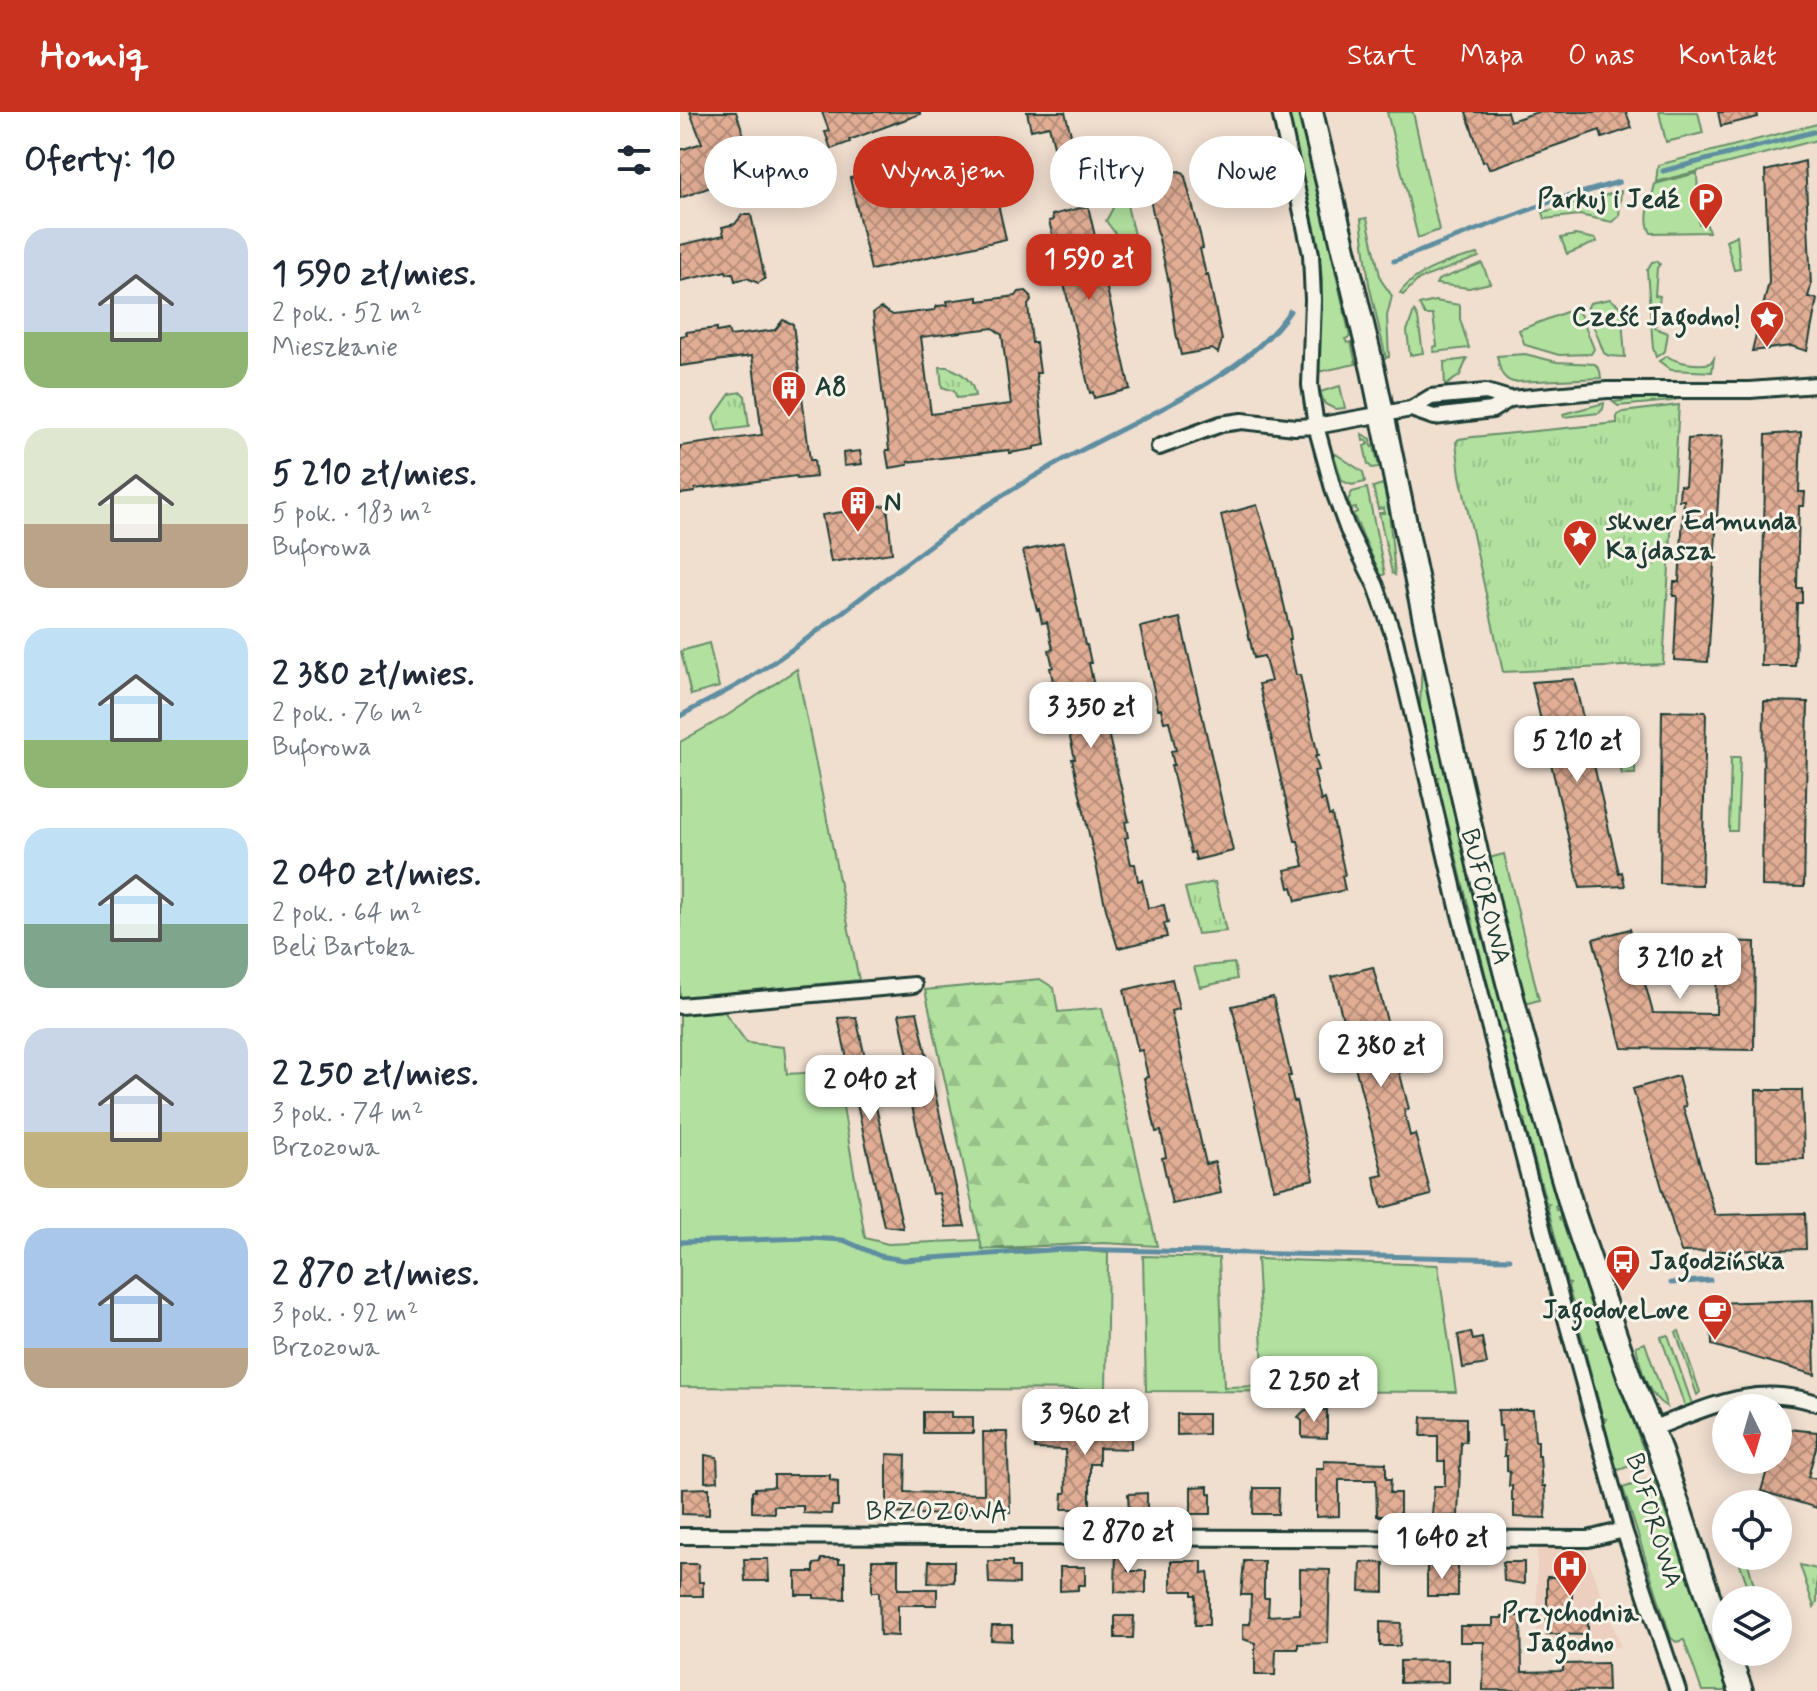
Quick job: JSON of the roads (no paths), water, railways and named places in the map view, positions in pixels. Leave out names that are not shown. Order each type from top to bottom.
[{"type":"main road","name":"BUFOROWA","points":[[1311,112],[1382,414],[1449,735],[1522,1036],[1574,1215],[1712,1610]]},
{"type":"main road","name":"BUFOROWA","points":[[1732,1666],[1741,1691]]},
{"type":"street","name":"BUFOROWA","points":[[1280,112],[1311,254],[1310,385],[1316,426],[1348,530],[1376,586],[1395,640],[1468,948],[1624,1530],[1678,1691]]},
{"type":"street","points":[[1159,447],[1221,424],[1242,421],[1295,427],[1316,426],[1411,409],[1434,417],[1492,410],[1510,399],[1623,389],[1750,390],[1817,385]]},
{"type":"street","points":[[680,1006],[914,985]]},
{"type":"street","points":[[1651,1429],[1725,1402],[1757,1394],[1789,1395],[1817,1403]]},
{"type":"street","name":"BRZOZOWA","points":[[680,1536],[1588,1539],[1624,1530]]},
{"type":"waterway","points":[[1663,171],[1817,131]]},
{"type":"waterway","points":[[1394,261],[1550,202],[1619,182]]},
{"type":"waterway","points":[[680,716],[779,659],[950,530],[994,501],[1080,451],[1174,403],[1227,370],[1273,333],[1290,311]]},
{"type":"waterway","points":[[680,1242],[810,1238],[843,1240],[880,1256],[903,1260],[1064,1249],[1510,1259]]},
{"type":"waterway","points":[[1671,1283],[1710,1280]]},
{"type":"place","name":"Parkuj i Jedź","points":[[1706,231]]},
{"type":"place","name":"Cześć Jagodno!","points":[[1767,349]]},
{"type":"place","name":"A8","points":[[789,419]]},
{"type":"place","name":"N","points":[[858,534]]},
{"type":"place","name":"skwer Edmunda Kajdasza","points":[[1580,568]]},
{"type":"place","name":"Jagodzińska","points":[[1623,1293]]},
{"type":"place","name":"JagodoveLove","points":[[1715,1342]]},
{"type":"place","name":"Przychodnia Jagodno","points":[[1570,1598]]}]
